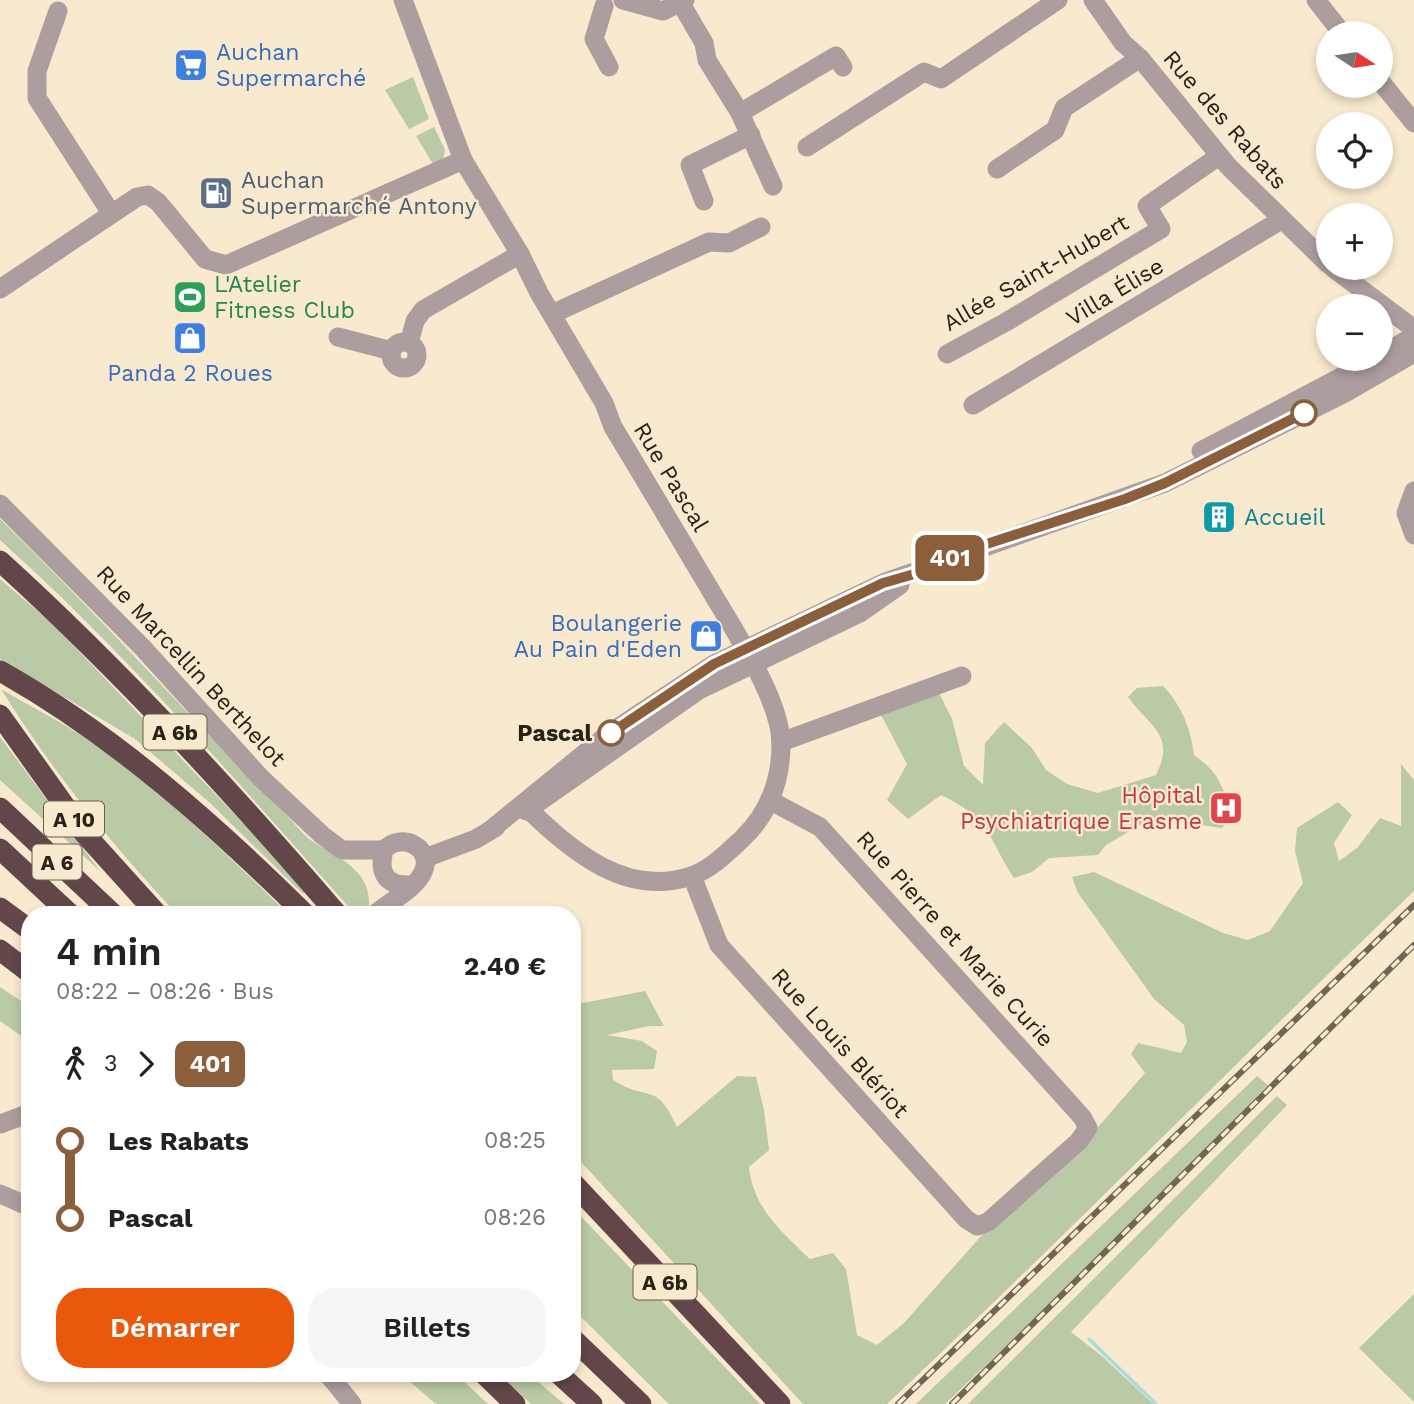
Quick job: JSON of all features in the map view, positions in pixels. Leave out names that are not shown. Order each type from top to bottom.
[{"type":"highway","name":"A 6b","points":[[0,561],[101,656],[180,738],[330,906]]},
{"type":"highway","points":[[0,671],[34,690],[118,750],[194,810],[296,906]]},
{"type":"highway","name":"A 10","points":[[0,715],[84,833],[150,906]]},
{"type":"highway","name":"A 6","points":[[0,808],[104,906]]},
{"type":"highway","name":"A 6","points":[[0,849],[61,906]]},
{"type":"highway","points":[[0,908],[21,923]]},
{"type":"highway","points":[[0,950],[21,966]]},
{"type":"highway","name":"A 6b","points":[[581,1192],[780,1404]]},
{"type":"highway","points":[[581,1347],[641,1404]]},
{"type":"highway","points":[[492,1382],[515,1404]]},
{"type":"highway","points":[[568,1382],[592,1404]]},
{"type":"street","name":"Rue Pascal","points":[[403,0],[463,160],[520,254],[604,404],[613,427],[748,656],[771,703],[781,742]]},
{"type":"street","points":[[623,0],[655,11],[663,11],[682,1],[704,43],[707,60],[740,113],[773,186]]},
{"type":"street","points":[[807,147],[924,72],[941,79],[1058,0]]},
{"type":"street","name":"Rue des Rabats","points":[[1093,0],[1123,43],[1140,58],[1219,156],[1316,253]]},
{"type":"street","points":[[1316,0],[1333,21]]},
{"type":"street","points":[[604,2],[594,40],[608,67]]},
{"type":"street","points":[[58,11],[37,71],[37,98],[111,213]]},
{"type":"street","points":[[740,113],[836,56],[843,67]]},
{"type":"street","points":[[997,169],[1055,130],[1064,108],[1140,58]]},
{"type":"street","points":[[1393,97],[1414,123]]},
{"type":"street","points":[[704,201],[690,165],[751,135]]},
{"type":"street","name":"Allée Saint-Hubert","points":[[947,354],[1006,323],[1161,229],[1147,206],[1219,156]]},
{"type":"street","points":[[0,289],[137,197],[148,195],[205,259],[226,265],[463,160]]},
{"type":"street","name":"Villa Élise","points":[[972,405],[1281,220]]},
{"type":"street","points":[[552,314],[709,242],[729,243],[761,227]]},
{"type":"street","points":[[338,337],[401,347],[422,310],[520,254]]},
{"type":"street","points":[[1350,280],[1414,329]]},
{"type":"street","points":[[1393,348],[1414,336]]},
{"type":"street","points":[[488,832],[607,735],[691,678],[860,613],[911,575],[965,551],[1068,516],[1099,509],[1165,483],[1345,393],[1414,353]]},
{"type":"street","points":[[1068,516],[1083,506],[1183,460],[1352,371]]},
{"type":"street","points":[[1414,491],[1406,513],[1414,535]]},
{"type":"street","name":"Rue Marcellin Berthelot","points":[[0,503],[142,647],[261,778],[331,843],[383,865]]},
{"type":"street","points":[[425,858],[488,832],[529,810],[588,770],[673,706],[748,656]]},
{"type":"street","points":[[529,810],[579,853],[618,875],[658,880],[692,876],[735,846],[771,801],[781,742],[962,676]]},
{"type":"street","name":"Rue Pierre et Marie Curie","points":[[771,801],[820,827],[1082,1117],[1088,1128],[1079,1141],[998,1213],[977,1226]]},
{"type":"street","points":[[380,906],[383,865],[398,841],[411,842],[420,848],[425,858],[424,870],[384,906]]},
{"type":"street","points":[[383,865],[397,885],[410,885]]},
{"type":"street","name":"Rue Louis Blériot","points":[[692,876],[719,945],[958,1210],[977,1226]]},
{"type":"street","points":[[1,1123],[21,1117]]},
{"type":"street","points":[[0,1194],[21,1203]]},
{"type":"street","points":[[334,1382],[352,1404]]},
{"type":"green space","points":[[413,77],[429,119],[409,129],[385,90]]},
{"type":"green space","points":[[434,127],[445,150],[443,159],[433,164],[416,136]]},
{"type":"green space","points":[[0,519],[303,834],[351,866],[364,882],[369,905],[348,906],[139,676],[94,629],[0,540]]},
{"type":"green space","points":[[0,579],[54,625],[301,884],[305,891],[303,894],[210,803],[135,739],[0,659]]},
{"type":"green space","points":[[1163,686],[1184,718],[1194,755],[1216,776],[1236,811],[1222,828],[1152,818],[1106,845],[1098,855],[1049,858],[1032,872],[1014,878],[980,821],[958,804],[941,795],[908,819],[887,800],[907,764],[879,711],[937,689],[952,719],[964,766],[983,785],[985,743],[1004,722],[1032,748],[1046,770],[1067,784],[1098,793],[1156,775],[1163,750],[1162,741],[1152,724],[1128,697],[1137,688]]},
{"type":"green space","points":[[1,689],[82,736],[145,783],[280,906],[170,906],[84,806]]},
{"type":"green space","points":[[0,737],[100,871],[0,780]]},
{"type":"green space","points":[[1401,764],[1414,780],[1414,891],[887,1404],[803,1404],[581,1162],[581,1003],[645,991],[664,1026],[649,1026],[607,1035],[642,1041],[657,1051],[654,1069],[612,1070],[613,1080],[657,1098],[670,1112],[677,1127],[737,1076],[756,1077],[769,1150],[749,1167],[756,1195],[770,1218],[810,1259],[833,1253],[846,1269],[857,1335],[877,1345],[904,1323],[989,1227],[1099,1126],[1145,1073],[1131,1054],[1138,1043],[1181,1053],[1187,1042],[1184,1025],[1154,999],[1078,893],[1072,877],[1094,872],[1223,933],[1248,940],[1270,931],[1303,883],[1295,851],[1297,828],[1338,802],[1352,815],[1334,843],[1339,861],[1357,848],[1380,818],[1401,826]]},
{"type":"green space","points":[[0,987],[21,1001],[21,1036],[0,1021]]},
{"type":"green space","points":[[1257,1076],[1268,1085],[1061,1294],[945,1404],[916,1404]]},
{"type":"green space","points":[[1277,1096],[1287,1105],[1071,1332],[1103,1357],[1153,1404],[968,1404]]},
{"type":"green space","points":[[581,1216],[760,1404],[669,1404],[581,1317]]},
{"type":"green space","points":[[1414,1294],[1414,1402],[1359,1348]]},
{"type":"green space","points":[[410,1382],[465,1382],[488,1404],[436,1404]]},
{"type":"green space","points":[[507,1382],[538,1382],[564,1404],[531,1404]]},
{"type":"waterway","points":[[1089,1339],[1156,1404]]},
{"type":"railway","points":[[898,1404],[1414,905]]},
{"type":"railway","points":[[952,1404],[1414,945]]},
{"type":"bus line","name":"401","points":[[611,733],[714,664],[883,583],[911,575],[965,551],[1061,518],[1099,509],[1165,483],[1304,413]]},
{"type":"place","name":"Auchan Supermarché","points":[[191,65]]},
{"type":"place","name":"Auchan Supermarché Antony","points":[[216,193]]},
{"type":"place","name":"L'Atelier Fitness Club","points":[[190,297]]},
{"type":"place","name":"Panda 2 Roues","points":[[190,338]]},
{"type":"place","name":"Accueil","points":[[1219,517]]},
{"type":"place","name":"Boulangerie Au Pain d'Eden","points":[[706,636]]},
{"type":"place","name":"Pascal","points":[[611,733]]},
{"type":"place","name":"Hôpital Psychiatrique Erasme","points":[[1226,808]]}]
